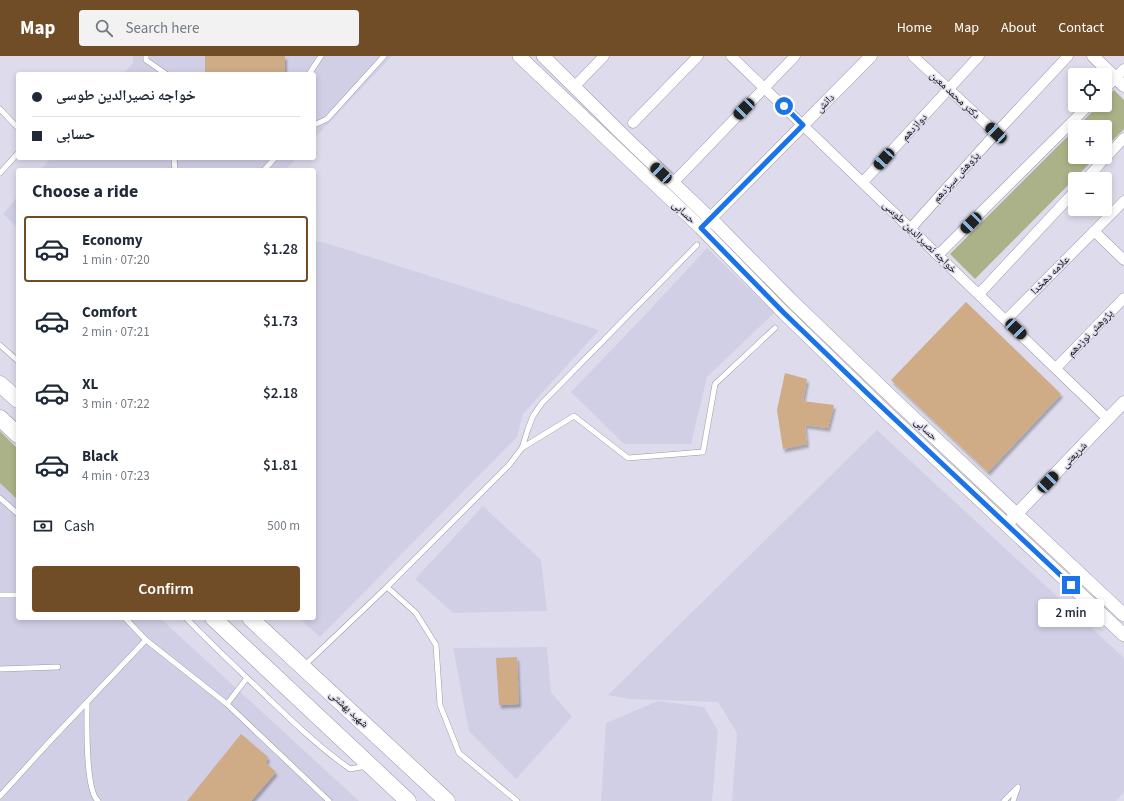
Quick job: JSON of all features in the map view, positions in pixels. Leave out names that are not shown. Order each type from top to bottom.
[{"type":"highway","points":[[0,384],[16,398]]},
{"type":"highway","points":[[0,418],[16,433]]},
{"type":"highway","points":[[215,620],[408,801]]},
{"type":"highway","name":"شهید بهشتی","points":[[252,620],[447,801]]},
{"type":"main road","name":"حسابی","points":[[519,56],[791,300],[1124,615]]},
{"type":"main road","name":"حسابی","points":[[543,56],[673,183],[706,224],[793,321],[1006,525],[1124,635]]},
{"type":"street","points":[[574,87],[604,56]]},
{"type":"street","points":[[633,123],[698,56]]},
{"type":"street","name":"خواجه نصیرالدین طوسی","points":[[732,56],[1108,418]]},
{"type":"street","points":[[673,183],[795,56]]},
{"type":"street","name":"دانش","points":[[706,224],[871,56]]},
{"type":"street","name":"دکتر محمد معین","points":[[914,56],[996,133]]},
{"type":"street","name":"دوازدهم","points":[[863,182],[979,56]]},
{"type":"street","name":"پژوهش سیزدهم","points":[[911,228],[996,133],[1068,56]]},
{"type":"street","points":[[1093,56],[1121,78],[1112,84]]},
{"type":"street","points":[[938,255],[1082,112]]},
{"type":"street","points":[[1092,172],[1124,138]]},
{"type":"street","points":[[979,294],[1068,199]]},
{"type":"street","name":"علامه دهخدا","points":[[1006,320],[1124,201]]},
{"type":"street","points":[[1094,231],[1124,260]]},
{"type":"street","name":"پژوهش نوزدهم","points":[[1056,368],[1124,298]]},
{"type":"street","name":"شریعتی","points":[[1006,525],[1124,402]]},
{"type":"lane","points":[[146,56],[146,60],[163,72]]},
{"type":"lane","points":[[310,72],[321,56]]},
{"type":"lane","points":[[316,124],[327,119],[384,56]]},
{"type":"lane","points":[[0,109],[16,126]]},
{"type":"lane","points":[[0,173],[16,155]]},
{"type":"lane","points":[[266,168],[273,160]]},
{"type":"lane","points":[[303,667],[509,465],[522,448],[533,416],[542,403],[697,245]]},
{"type":"lane","points":[[522,448],[574,416],[628,458],[703,452],[715,384],[775,328]]},
{"type":"lane","points":[[0,345],[16,359]]},
{"type":"lane","points":[[0,498],[16,512]]},
{"type":"lane","points":[[387,586],[416,613],[436,645],[440,705],[459,753],[517,801]]},
{"type":"lane","points":[[0,595],[16,595]]},
{"type":"lane","points":[[128,620],[146,640],[227,704],[329,801]]},
{"type":"lane","points":[[188,620],[301,730],[336,759],[350,769],[370,766]]},
{"type":"lane","points":[[0,796],[146,640]]},
{"type":"lane","points":[[0,669],[58,667]]},
{"type":"lane","points":[[227,704],[247,678]]},
{"type":"lane","points":[[87,704],[86,730],[89,780],[94,798],[98,801]]},
{"type":"lane","points":[[1004,801],[1018,787],[1013,801]]},
{"type":"shaded area","points":[[133,56],[392,56],[316,137],[316,72],[125,72],[133,63]]},
{"type":"shaded area","points":[[49,160],[295,160],[287,168],[42,168]]},
{"type":"shaded area","points":[[16,198],[16,226],[3,214]]},
{"type":"shaded area","points":[[316,242],[323,242],[599,330],[523,414],[517,437],[320,637],[301,620],[316,620]]},
{"type":"shaded area","points":[[707,248],[774,313],[707,377],[691,444],[624,444],[571,392]]},
{"type":"shaded area","points":[[877,430],[1124,658],[1124,792],[1116,801],[732,801],[737,733],[718,702],[629,699],[608,695]]},
{"type":"shaded area","points":[[0,469],[16,484],[16,620],[162,620],[359,801],[0,801]]},
{"type":"shaded area","points":[[483,506],[541,560],[547,611],[453,613],[415,579]]},
{"type":"shaded area","points":[[547,647],[551,692],[572,717],[516,779],[469,731],[453,648]]},
{"type":"shaded area","points":[[658,701],[704,707],[718,731],[712,801],[601,801],[606,723]]},
{"type":"green space","points":[[1114,90],[1124,100],[1124,129],[1112,141],[1112,120],[1084,120],[1092,112],[1112,112],[1112,92]]},
{"type":"green space","points":[[1068,136],[1068,164],[1089,164],[1081,172],[1068,172],[1068,185],[975,279],[950,254]]},
{"type":"green space","points":[[0,431],[16,447],[16,498],[0,483]]},
{"type":"building","points":[[205,56],[285,56],[285,72],[205,72]]},
{"type":"building","points":[[966,302],[1061,394],[988,472],[891,380]]},
{"type":"building","points":[[785,373],[807,379],[803,401],[834,405],[828,428],[805,425],[807,444],[783,449],[777,410]]},
{"type":"building","points":[[517,657],[519,704],[499,705],[496,658]]},
{"type":"building","points":[[241,734],[268,757],[266,763],[276,772],[251,801],[187,801]]},
{"type":"route","points":[[784,106],[803,125],[701,228],[784,313],[1071,585]]}]
